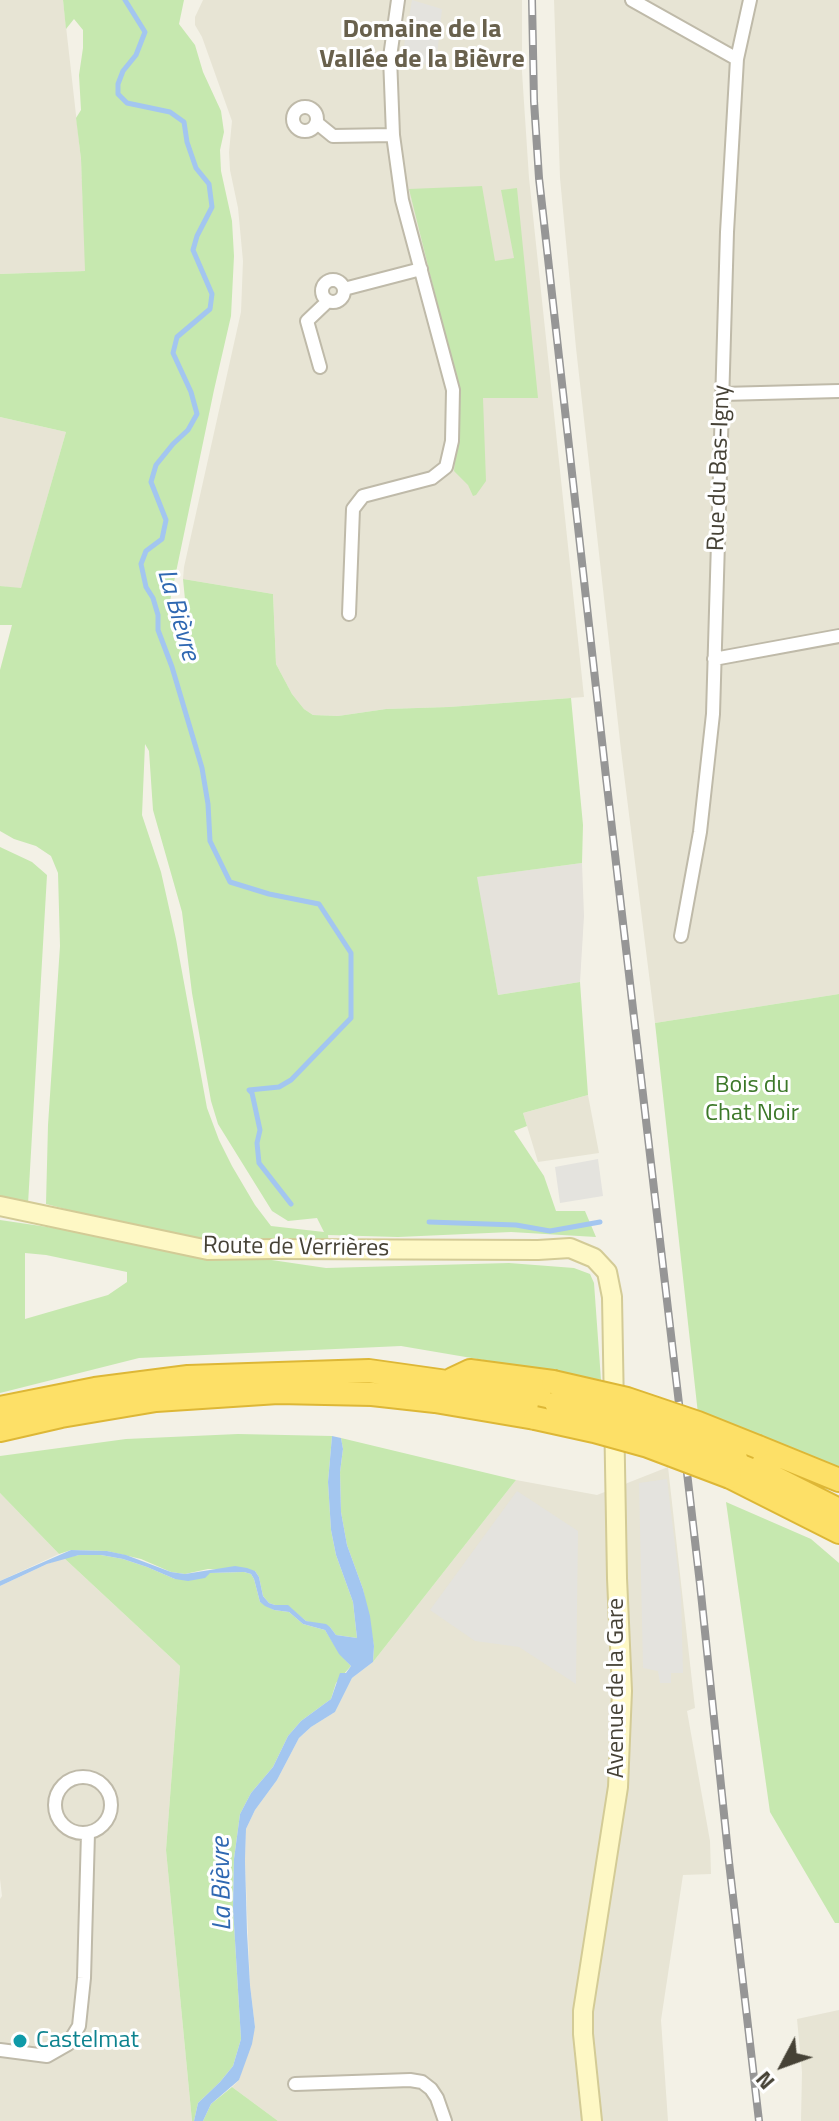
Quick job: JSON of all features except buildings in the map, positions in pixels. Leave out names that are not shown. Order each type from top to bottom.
[{"type":"highway","points":[[0,1408],[95,1389],[188,1377],[369,1371],[447,1382],[470,1371],[554,1392],[618,1416],[733,1467],[838,1528]]},
{"type":"highway","points":[[0,1430],[156,1400],[278,1392],[372,1394],[535,1418],[733,1467]]},
{"type":"highway","points":[[554,1392],[627,1399],[698,1423],[839,1480]]},
{"type":"street","points":[[349,614],[353,509],[363,496],[432,478],[446,467],[452,441],[453,390],[402,200],[393,135],[390,57],[398,0]]},
{"type":"street","points":[[632,0],[737,59]]},
{"type":"street","name":"Rue du Bas-Igny","points":[[681,936],[700,832],[713,714],[727,232],[737,59],[750,0]]},
{"type":"street","points":[[317,123],[333,136],[393,135]]},
{"type":"street","points":[[344,289],[421,269]]},
{"type":"street","points":[[320,367],[307,321],[328,301],[339,301],[344,296],[344,289],[337,280],[326,282],[322,292],[328,301]]},
{"type":"street","points":[[722,394],[839,391]]},
{"type":"street","points":[[714,659],[839,636]]},
{"type":"street","name":"Route de Verrières","points":[[0,1206],[208,1250],[570,1248],[594,1258]]},
{"type":"street","name":"Avenue de la Gare","points":[[592,2121],[583,2011],[618,1787],[622,1691],[612,1297],[607,1272],[594,1258]]},
{"type":"street","points":[[84,1776],[102,1784],[111,1800],[107,1819],[88,1833],[69,1830],[62,1824],[54,1807],[59,1789],[66,1782],[84,1776]]},
{"type":"street","points":[[0,2050],[47,2056],[68,2044],[79,2026],[84,1978],[88,1833]]},
{"type":"street","points":[[295,2084],[422,2082],[437,2098],[445,2121]]},
{"type":"shaded area","points":[[0,0],[63,0],[81,159],[86,271],[0,274]]},
{"type":"shaded area","points":[[203,0],[522,0],[522,72],[529,178],[584,697],[386,709],[338,716],[313,715],[292,694],[276,664],[273,594],[183,579],[241,312],[243,261],[238,208],[230,170],[232,121],[195,25],[195,17]]},
{"type":"shaded area","points":[[412,0],[442,9],[436,65],[401,63]]},
{"type":"shaded area","points":[[554,0],[839,0],[839,994],[655,1023],[576,348],[560,178]]},
{"type":"shaded area","points":[[0,417],[66,432],[21,589],[0,586]]},
{"type":"shaded area","points":[[582,863],[584,916],[580,982],[498,995],[476,877]]},
{"type":"shaded area","points":[[588,1095],[599,1153],[538,1162],[523,1113]]},
{"type":"shaded area","points":[[598,1159],[603,1196],[560,1203],[555,1167]]},
{"type":"shaded area","points":[[668,1467],[695,1708],[687,1711],[710,1841],[711,1874],[683,1875],[661,2020],[668,2121],[278,2121],[232,2087],[239,2080],[255,2027],[250,1985],[245,1860],[246,1829],[255,1810],[277,1780],[299,1738],[335,1712],[352,1678],[373,1662],[516,1480],[597,1495]]},
{"type":"shaded area","points":[[667,1479],[681,1595],[683,1673],[671,1673],[671,1683],[660,1683],[658,1671],[643,1668],[639,1483]]},
{"type":"shaded area","points":[[517,1491],[578,1531],[576,1684],[519,1647],[475,1641],[430,1610]]},
{"type":"shaded area","points":[[0,1493],[59,1554],[0,1581]]},
{"type":"shaded area","points":[[64,1558],[180,1666],[166,1850],[192,2121],[0,2121],[0,1586]]},
{"type":"shaded area","points":[[839,2010],[839,2121],[801,2121],[802,2072],[797,2019]]},
{"type":"green space","points":[[63,0],[184,0],[179,24],[195,45],[203,72],[221,111],[224,132],[220,150],[221,171],[232,221],[234,256],[231,316],[168,619],[187,620],[183,579],[273,594],[276,664],[292,694],[313,715],[338,716],[386,709],[571,698],[583,825],[582,863],[477,877],[498,995],[580,982],[588,1095],[523,1113],[527,1126],[514,1131],[544,1176],[556,1211],[585,1211],[596,1237],[511,1232],[398,1237],[328,1235],[329,1245],[207,1246],[46,1204],[60,946],[58,873],[51,856],[0,831],[0,670],[12,625],[0,625],[0,586],[21,588],[66,432],[0,417],[0,274],[85,271],[81,159],[76,118],[81,110],[79,75],[83,30],[74,19],[66,29]],"holes":[[[145,744],[149,751],[153,810],[182,912],[192,993],[218,1124],[272,1211],[288,1221],[317,1218],[324,1232],[271,1226],[232,1166],[207,1108],[176,939],[161,872],[142,815]]]},
{"type":"green space","points":[[482,186],[495,261],[514,258],[501,190],[517,188],[538,398],[483,398],[486,481],[473,496],[468,485],[454,471],[459,391],[409,189]]},
{"type":"green space","points":[[0,847],[32,862],[47,875],[28,1204],[0,1198]]},
{"type":"green space","name":"Bois du Chat Noir","points":[[839,994],[839,1472],[698,1414],[655,1023]]},
{"type":"green space","points":[[0,1220],[326,1268],[509,1263],[574,1268],[590,1274],[594,1283],[601,1380],[401,1346],[139,1358],[0,1393]],"holes":[[[25,1253],[127,1272],[127,1282],[108,1295],[25,1319]]]},
{"type":"green space","points":[[238,1434],[332,1436],[328,1482],[331,1530],[336,1555],[353,1602],[357,1638],[336,1635],[330,1627],[306,1621],[288,1606],[269,1603],[263,1596],[255,1571],[208,1569],[185,1574],[107,1551],[71,1550],[59,1554],[0,1493],[0,1456],[126,1439]]},
{"type":"green space","points":[[341,1438],[516,1480],[373,1662],[374,1646],[363,1589],[347,1545],[341,1512]]},
{"type":"green space","points":[[726,1502],[811,1539],[839,1563],[839,1923],[835,1923],[770,1812]]},
{"type":"green space","points":[[79,1555],[123,1559],[175,1579],[210,1573],[251,1574],[260,1602],[274,1610],[289,1612],[303,1624],[325,1630],[351,1666],[336,1683],[331,1699],[301,1721],[288,1736],[273,1767],[251,1793],[240,1814],[234,1859],[233,1908],[241,2039],[233,2066],[198,2103],[194,2121],[166,1850],[180,1666],[64,1558]]},
{"type":"green space","points":[[232,2087],[278,2121],[203,2121],[211,2104]]},
{"type":"water","points":[[332,1436],[341,1438],[343,1449],[341,1512],[347,1545],[370,1616],[373,1662],[352,1678],[335,1712],[299,1738],[246,1829],[247,1932],[255,2027],[252,2044],[239,2080],[211,2104],[203,2121],[194,2121],[198,2103],[233,2066],[241,2039],[233,1908],[234,1859],[240,1814],[251,1793],[273,1767],[288,1736],[301,1721],[331,1699],[340,1673],[346,1673],[351,1666],[339,1654],[325,1630],[303,1624],[289,1612],[274,1610],[260,1602],[254,1579],[244,1572],[210,1573],[205,1578],[188,1581],[123,1559],[79,1555],[47,1564],[0,1586],[0,1581],[71,1550],[126,1555],[185,1574],[235,1566],[255,1571],[263,1596],[269,1603],[288,1605],[306,1621],[326,1624],[336,1635],[357,1638],[353,1602],[336,1555],[331,1530],[328,1482]]},
{"type":"waterway","name":"La Bièvre","points":[[125,0],[145,32],[136,55],[123,71],[118,94],[127,103],[170,112],[184,122],[196,168],[209,184],[212,207],[193,250],[212,294],[210,309],[177,337],[173,353],[191,392],[197,414],[188,430],[156,465],[151,482],[166,520],[162,539],[146,551],[141,564],[146,587],[153,598],[158,630],[202,768],[210,841],[230,882],[319,904],[351,953],[351,1018],[291,1080],[279,1087],[249,1090],[260,1130],[257,1143],[259,1163],[291,1204]]},
{"type":"waterway","points":[[429,1222],[516,1225],[550,1231],[600,1222]]},
{"type":"railway","points":[[532,0],[539,178],[759,2121]]},
{"type":"place","name":"Castelmat","points":[[20,2041]]},
{"type":"district","name":"Domaine de la Vallée de la Bièvre","points":[[422,46]]}]
